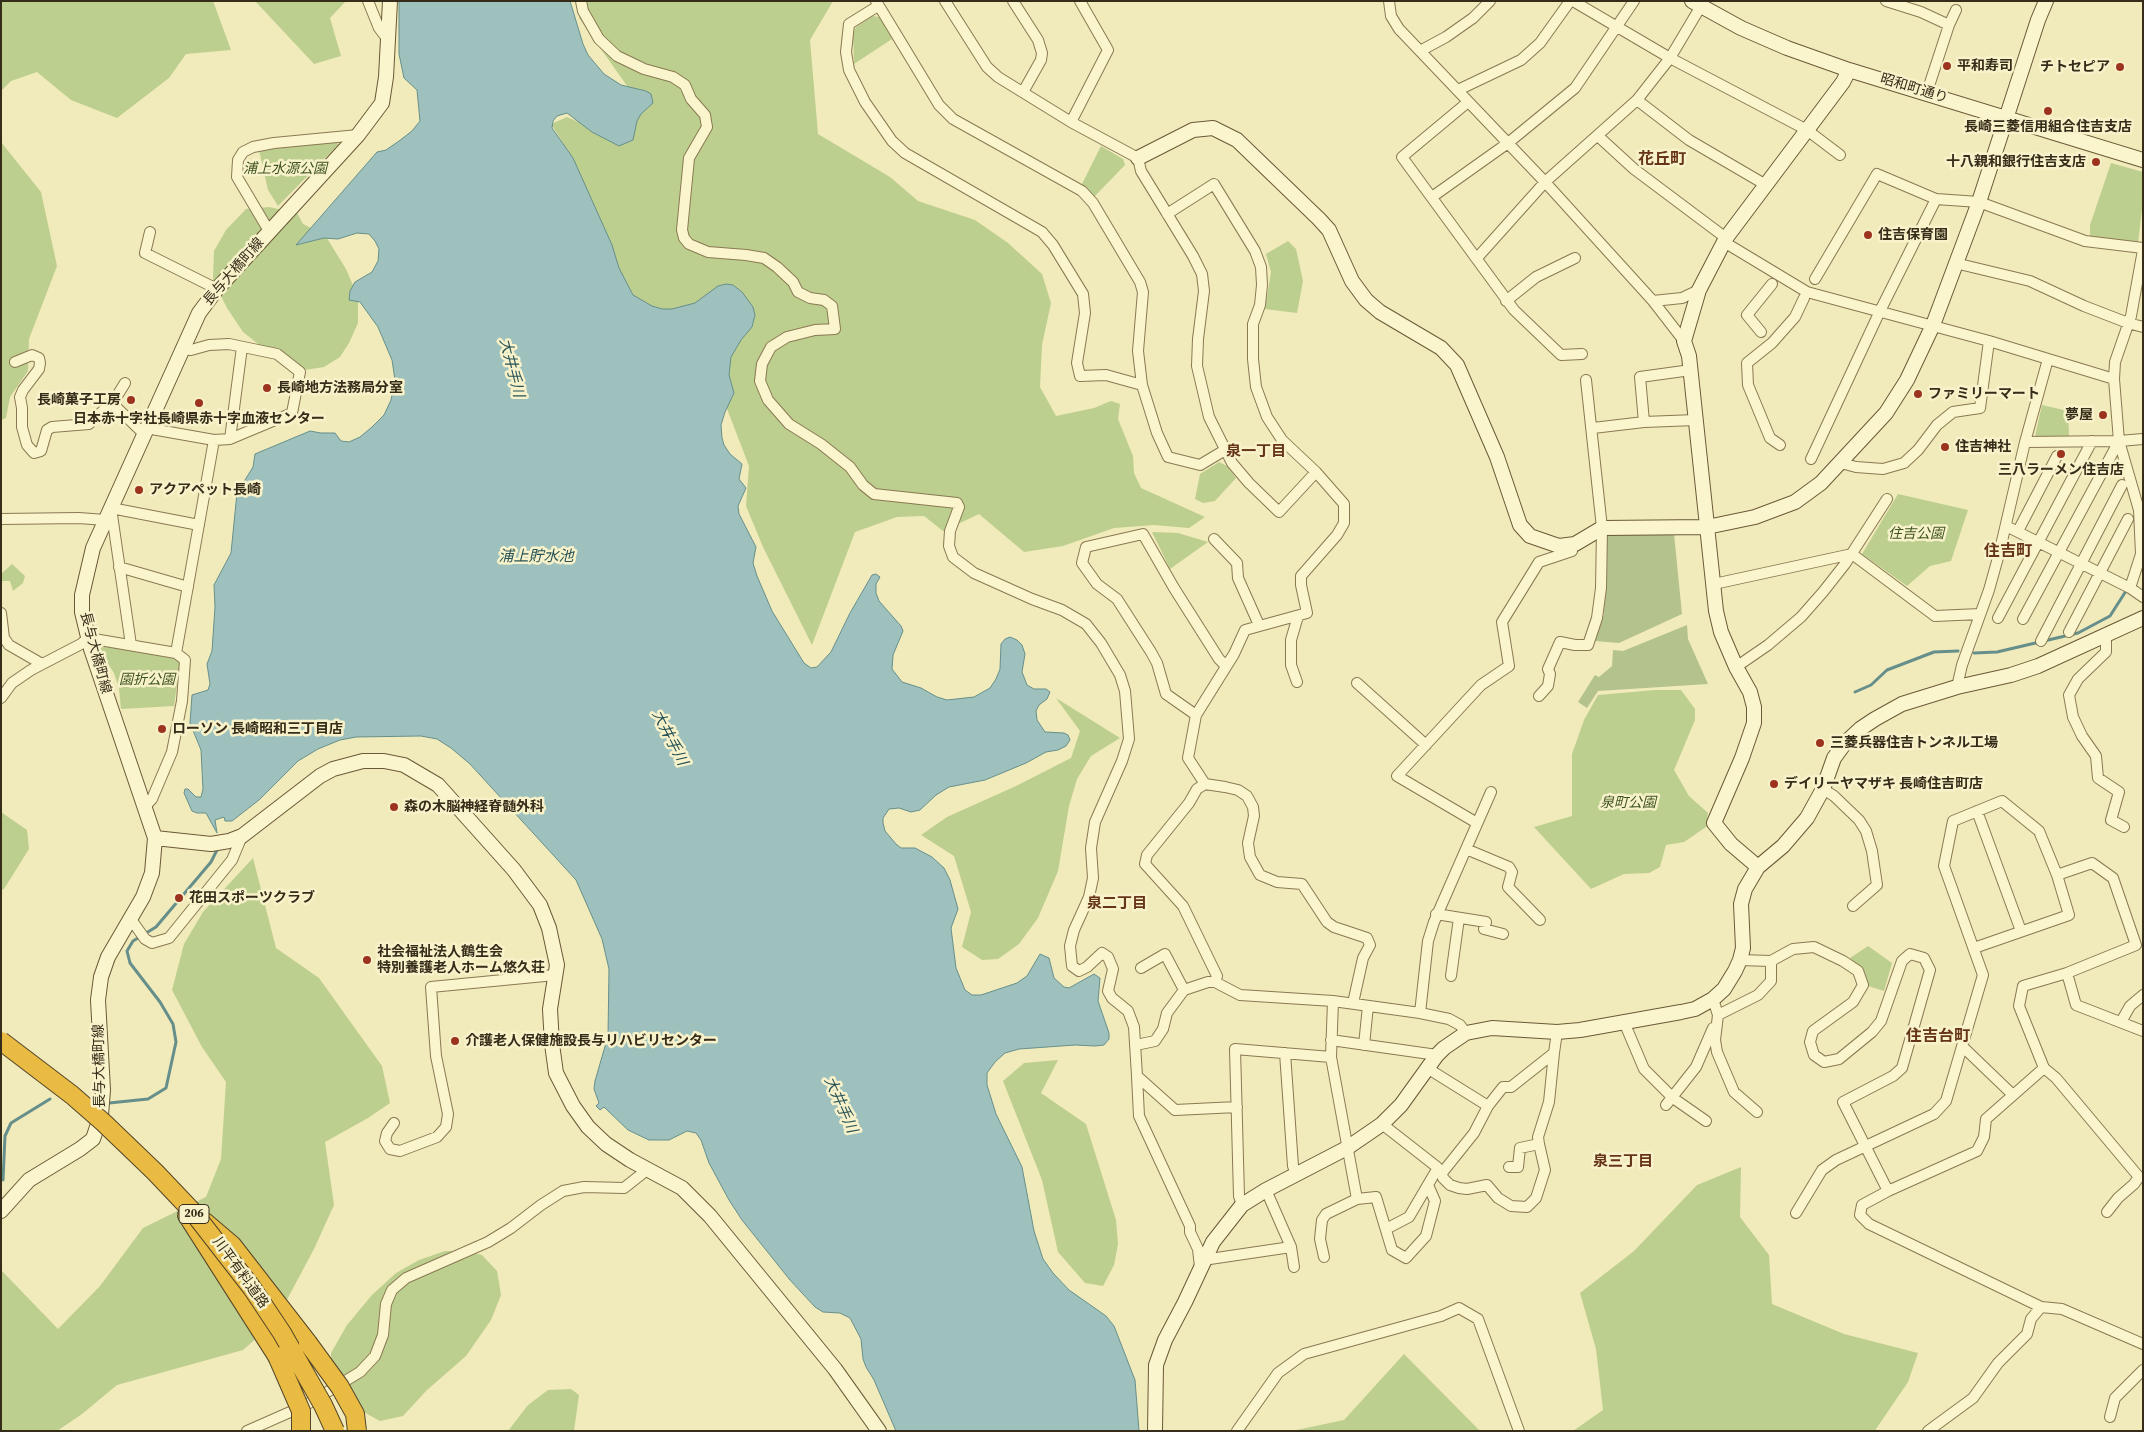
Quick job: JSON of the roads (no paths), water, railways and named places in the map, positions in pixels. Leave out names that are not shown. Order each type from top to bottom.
[{"type":"highway","name":"川平有料道路","points":[[1,1041],[104,1123],[155,1172],[252,1288],[282,1333],[323,1405],[335,1431]]},
{"type":"highway","name":"川平有料道路","points":[[1,1050],[68,1100],[100,1127],[189,1212],[237,1277],[281,1344],[327,1431]]},
{"type":"highway","points":[[189,1212],[232,1244],[308,1343],[340,1386],[354,1414],[356,1431]]},
{"type":"highway","points":[[189,1212],[277,1356],[301,1411],[301,1431]]},
{"type":"street","points":[[368,1],[379,28],[388,40]]},
{"type":"street","name":"長与大橋町線","points":[[1,1211],[29,1180],[80,1149],[93,1138],[101,1115],[103,1090],[98,1000],[101,977],[108,958],[143,897],[152,872],[155,838],[88,638],[82,612],[82,595],[93,548],[199,313],[217,289],[358,135],[382,103],[386,76],[390,1]]},
{"type":"street","points":[[581,1],[583,11],[599,39],[617,56],[644,69],[672,76],[685,85],[691,99],[705,115],[707,128],[689,158],[682,230],[684,238],[689,244],[708,252],[764,258],[778,267],[793,282],[798,292],[810,298],[824,300],[832,306],[835,329],[815,330],[787,337],[771,347],[762,364],[760,381],[768,400],[789,424],[821,444],[850,467],[863,485],[874,494],[957,503],[959,507],[950,532],[949,546],[953,557],[974,573],[1062,610],[1086,624],[1101,643],[1120,674],[1126,690],[1129,739],[1122,761],[1094,822],[1091,848],[1093,878],[1089,897],[1074,930],[1070,946],[1072,966],[1079,971],[1087,967],[1102,953],[1108,957],[1113,969],[1108,991],[1112,998],[1128,1011],[1134,1027],[1139,1116],[1190,1226],[1190,1232],[1202,1263]]},
{"type":"street","points":[[945,1],[987,67],[998,77],[1071,122],[1138,158],[1141,171],[1202,274],[1204,291],[1198,339],[1197,366],[1209,417],[1232,464],[1278,512],[1316,472]]},
{"type":"street","points":[[1013,1],[1038,40],[1042,53],[1041,60],[1023,92]]},
{"type":"street","points":[[1071,122],[1108,50],[1080,1]]},
{"type":"street","points":[[1389,1],[1391,16],[1399,29],[1508,143],[1653,300],[1684,341],[1691,370],[1716,612],[1721,632],[1736,668],[1750,692],[1754,708],[1754,723],[1742,758],[1714,823],[1730,844],[1758,867]]},
{"type":"street","points":[[1420,52],[1473,18],[1490,1]]},
{"type":"street","points":[[1458,90],[1521,60],[1540,43],[1571,1],[1670,58],[1807,130],[1840,155]]},
{"type":"street","points":[[1432,197],[1508,143],[1575,88],[1634,1]]},
{"type":"street","points":[[1886,1],[1921,12],[1949,25]]},
{"type":"street","points":[[1138,158],[1193,130],[1213,128],[1237,140],[1329,230],[1352,281],[1366,300],[1380,312],[1441,348],[1454,360],[1497,457],[1520,525],[1530,536],[1559,546],[1575,544],[1602,528],[1707,526],[1755,517],[1795,502],[1821,483],[1886,413],[1907,380],[1933,326],[1979,202],[2008,118],[2038,20],[2046,1]]},
{"type":"street","points":[[1476,258],[1544,182],[1637,100],[1670,58],[1699,3]]},
{"type":"street","name":"昭和町通り","points":[[1699,3],[1763,39],[1849,70],[2142,159]]},
{"type":"street","points":[[1142,385],[1106,375],[1080,376],[1078,363],[1085,313],[1083,294],[1053,245],[1042,232],[905,153],[892,141],[865,102],[849,70],[846,52],[849,24],[877,4],[939,105],[953,120],[1082,191],[1093,203],[1140,282],[1144,292],[1138,351],[1142,385],[1157,433],[1168,457],[1200,465],[1225,450]]},
{"type":"street","points":[[1926,92],[1956,10]]},
{"type":"street","points":[[1684,341],[1699,290],[1725,240],[1843,82],[1849,70]]},
{"type":"street","points":[[1637,100],[1689,140],[1766,184]]},
{"type":"street","points":[[1468,102],[1402,157],[1506,300],[1561,355],[1582,354]]},
{"type":"street","points":[[269,231],[237,177],[238,160],[243,152],[253,146],[358,135]]},
{"type":"street","points":[[1598,136],[1634,169],[1725,240],[1807,292],[1989,341],[2114,380]]},
{"type":"street","points":[[1815,278],[1877,174],[1936,199],[1979,202],[2085,241],[2143,249],[2128,323],[2115,362],[2114,380],[2119,441],[2139,510],[2141,554],[2130,588]]},
{"type":"street","points":[[1167,214],[1214,184],[1255,251],[1261,267],[1262,284],[1260,305],[1253,324],[1256,387],[1267,417],[1282,440],[1316,472],[1344,504],[1344,523],[1301,576],[1307,613],[1245,630],[1226,666],[1196,715],[1188,758],[1205,784]]},
{"type":"street","points":[[1811,459],[1880,311],[1936,199]]},
{"type":"street","points":[[150,232],[145,254],[217,289]]},
{"type":"street","points":[[1506,300],[1536,277],[1575,258]]},
{"type":"street","points":[[1955,263],[2030,282],[2084,306],[2128,323],[2143,326]]},
{"type":"street","points":[[1761,332],[1747,315],[1772,284]]},
{"type":"street","points":[[1653,300],[1682,298],[1699,290]]},
{"type":"street","points":[[1780,445],[1770,438],[1748,385],[1747,363],[1772,343],[1795,317],[1804,298]]},
{"type":"street","points":[[1841,463],[1856,467],[1883,469],[1904,463],[1918,450],[1937,425],[1953,412],[1980,408],[1989,341]]},
{"type":"street","points":[[112,404],[145,431],[214,440],[230,439],[292,413],[300,372],[277,354],[230,344],[209,345],[191,350],[182,349]]},
{"type":"street","points":[[230,439],[242,347]]},
{"type":"street","points":[[15,362],[32,355],[39,358],[40,369],[23,390],[20,397],[22,427],[27,445],[34,453],[40,451],[47,430],[52,427],[89,424],[106,406],[112,404],[125,382]]},
{"type":"street","points":[[1957,687],[1962,665],[1992,581],[2025,442],[2048,358]]},
{"type":"street","points":[[1644,422],[1640,377],[1691,370]]},
{"type":"street","points":[[1539,696],[1548,686],[1550,674],[1548,669],[1560,642],[1588,645],[1597,618],[1601,588],[1602,528],[1586,380]]},
{"type":"street","points":[[1592,428],[1644,422],[1696,420]]},
{"type":"street","points":[[2025,442],[2143,439]]},
{"type":"street","points":[[176,653],[214,440]]},
{"type":"street","points":[[1998,618],[2092,441]]},
{"type":"street","points":[[2023,620],[2119,441]]},
{"type":"street","points":[[2018,531],[2057,456]]},
{"type":"street","points":[[2041,641],[2122,485]]},
{"type":"street","points":[[1736,668],[1768,645],[1801,617],[1852,554],[1886,499]]},
{"type":"street","points":[[1,518],[79,518],[108,514],[199,525]]},
{"type":"street","points":[[108,514],[119,567],[131,645]]},
{"type":"street","points":[[2068,632],[2128,519]]},
{"type":"street","points":[[2006,526],[2081,562],[2130,588],[2143,598]]},
{"type":"street","points":[[1196,715],[1166,694],[1152,652],[1117,599],[1097,584],[1082,563],[1086,547],[1143,534],[1174,588],[1219,659],[1226,666]]},
{"type":"street","points":[[1214,539],[1237,563],[1238,578],[1260,625]]},
{"type":"street","points":[[1477,823],[1398,776],[1481,685],[1509,666],[1502,622],[1539,562],[1572,551]]},
{"type":"street","points":[[1714,584],[1852,554],[1935,616],[1980,614]]},
{"type":"street","points":[[119,567],[188,587]]},
{"type":"street","points":[[1,613],[4,638],[8,645],[42,664]]},
{"type":"street","points":[[1297,682],[1291,665],[1291,640],[1298,616]]},
{"type":"street","points":[[1155,1431],[1156,1365],[1165,1340],[1185,1302],[1202,1263],[1220,1231],[1242,1205],[1266,1190],[1346,1148],[1382,1124],[1402,1105],[1426,1068],[1437,1055],[1466,1033],[1492,1028],[1557,1032],[1681,1012],[1695,1009],[1713,999],[1724,989],[1736,971],[1740,960],[1743,935],[1741,904],[1745,889],[1758,867],[1783,846],[1807,818],[1823,789],[1834,758],[1845,743],[1860,729],[1902,704],[1918,701],[1957,687],[2011,675],[2038,666],[2143,618]]},
{"type":"street","points":[[2106,636],[2106,652],[2078,679],[2069,695],[2072,718],[2096,756],[2098,778],[2119,792],[2111,820],[2124,827]]},
{"type":"street","points":[[3,693],[12,683],[42,664],[81,644],[88,638],[176,653],[185,660],[182,701],[172,752],[152,799],[144,808]]},
{"type":"street","points":[[1356,683],[1426,746]]},
{"type":"street","points":[[155,838],[218,843],[242,836],[320,776],[333,769],[363,761],[384,761],[404,765],[438,784],[514,870],[540,904],[557,965],[550,1009],[556,1073],[564,1090],[588,1127],[597,1137],[630,1160],[682,1188],[710,1216],[836,1369],[879,1431]]},
{"type":"street","points":[[1215,982],[1217,976],[1183,906],[1145,864],[1147,855],[1189,803],[1197,789],[1205,784],[1238,790],[1247,796],[1253,806],[1254,816],[1248,843],[1250,858],[1260,875],[1277,882],[1302,884],[1327,922],[1334,927],[1366,938],[1370,944],[1363,958],[1353,1003]]},
{"type":"street","points":[[1823,789],[1834,796],[1859,820],[1866,832],[1872,851],[1877,885],[1853,906]]},
{"type":"street","points":[[1420,1013],[1428,942],[1436,914],[1491,792]]},
{"type":"street","points":[[1796,1213],[1822,1170],[1836,1160],[1934,1114],[1946,1101],[1982,975],[1944,866],[1953,821],[2002,801],[2039,831],[2057,875],[2070,915],[1974,948]]},
{"type":"street","points":[[1978,811],[2021,932]]},
{"type":"street","points":[[130,918],[142,934],[152,943],[169,938],[232,860],[242,836]]},
{"type":"street","points":[[1466,848],[1509,867],[1512,872],[1508,887],[1540,920]]},
{"type":"street","points":[[2057,875],[2092,863],[2113,878],[2136,945],[2067,973],[2023,986],[2019,1006],[2044,1068],[2056,1078],[2139,1177],[2107,1212]]},
{"type":"street","points":[[1436,914],[1486,922],[1484,929],[1503,934]]},
{"type":"street","points":[[1451,976],[1459,918]]},
{"type":"street","points":[[1740,960],[1771,961],[1793,949],[1814,947],[1858,971],[1863,985],[1853,1002],[1813,1031],[1810,1042],[1814,1055],[1824,1062],[1839,1059],[1872,1032],[1881,1022],[1902,961],[1910,954],[1924,958],[1930,970],[1902,1068],[1893,1076],[1843,1102],[1864,1147],[1888,1191]]},
{"type":"street","points":[[1141,968],[1165,954],[1184,990]]},
{"type":"street","points":[[1669,1102],[1696,1067],[1718,1018],[1758,995],[1771,981],[1771,961]]},
{"type":"street","points":[[2067,973],[2076,1005],[2143,1031]]},
{"type":"street","points":[[394,1123],[387,1133],[385,1141],[390,1149],[400,1151],[438,1137],[446,1127],[448,1114],[436,1056],[431,988],[555,975]]},
{"type":"street","points":[[1136,1046],[1155,1041],[1163,1030],[1167,1013],[1184,990],[1208,982],[1215,982],[1240,995],[1334,1001],[1420,1013],[1449,1019],[1460,1025],[1466,1033]]},
{"type":"street","points":[[2121,1022],[2130,1006],[2143,995]]},
{"type":"street","points":[[1713,999],[1718,1018],[1715,1040],[1716,1052],[1734,1092],[1757,1112]]},
{"type":"street","points":[[1334,1001],[1330,1057],[1346,1131],[1346,1148],[1357,1199]]},
{"type":"street","points":[[1364,1045],[1368,1006]]},
{"type":"street","points":[[1624,1022],[1644,1069],[1669,1102],[1706,1121]]},
{"type":"street","points":[[1382,1124],[1437,1167],[1442,1173],[1443,1178],[1459,1188],[1468,1189],[1487,1185],[1498,1198],[1511,1206],[1527,1207],[1536,1198],[1545,1170],[1538,1137],[1549,1102],[1557,1032]]},
{"type":"street","points":[[1331,1040],[1437,1055]]},
{"type":"street","points":[[1962,1046],[2013,1095]]},
{"type":"street","points":[[1242,1205],[1239,1196],[1235,1049],[1330,1057]]},
{"type":"street","points":[[1286,1053],[1293,1166],[1296,1174]]},
{"type":"street","points":[[1442,1173],[1474,1133],[1488,1106],[1503,1087],[1511,1087],[1554,1053]]},
{"type":"street","points":[[1426,1068],[1488,1106]]},
{"type":"street","points":[[2044,1068],[1986,1119],[1984,1137],[1977,1151],[1888,1191],[1862,1205],[1860,1215],[1869,1224],[2041,1307],[2062,1309],[2143,1344]]},
{"type":"street","points":[[1137,1076],[1175,1110],[1237,1107]]},
{"type":"street","points":[[1509,1167],[1518,1167],[1520,1148],[1539,1144]]},
{"type":"street","points":[[247,1431],[306,1405],[360,1372],[375,1356],[382,1335],[386,1304],[392,1290],[406,1278],[488,1242],[563,1191],[584,1188],[624,1188],[648,1169]]},
{"type":"street","points":[[1386,1229],[1409,1216],[1436,1171],[1442,1173]]},
{"type":"street","points":[[1324,1257],[1320,1239],[1322,1220],[1326,1214],[1357,1199],[1376,1197],[1392,1250],[1406,1258],[1426,1236],[1435,1201],[1428,1185]]},
{"type":"street","points":[[1266,1190],[1291,1247],[1294,1268]]},
{"type":"street","points":[[1202,1263],[1291,1247]]},
{"type":"street","points":[[1928,1431],[1973,1398],[1998,1363],[2027,1334],[2031,1318],[2041,1307]]},
{"type":"street","points":[[1237,1431],[1278,1373],[1304,1354],[1441,1316],[1459,1308],[1478,1319],[1519,1431]]},
{"type":"street","points":[[2110,1417],[2115,1398],[2143,1370]]},
{"type":"water","name":"浦上貯水池","points":[[399,1],[570,1],[588,55],[604,74],[621,85],[651,94],[653,103],[641,114],[637,121],[633,140],[619,146],[592,132],[567,113],[557,116],[553,121],[552,128],[573,158],[612,245],[619,268],[633,295],[652,306],[672,309],[695,303],[718,286],[726,284],[733,285],[742,292],[753,307],[755,315],[752,327],[741,340],[731,357],[729,375],[734,393],[721,425],[722,438],[730,454],[742,464],[739,479],[746,488],[738,506],[739,514],[756,547],[753,563],[757,576],[772,611],[804,663],[811,668],[817,667],[831,652],[850,613],[872,575],[876,574],[880,577],[876,584],[876,593],[879,601],[901,626],[903,631],[893,655],[892,669],[902,682],[947,700],[974,697],[990,688],[996,679],[1000,669],[1001,644],[1010,637],[1022,645],[1025,654],[1022,672],[1027,685],[1034,689],[1046,689],[1050,692],[1047,699],[1039,705],[1036,711],[1037,720],[1045,732],[1068,735],[1070,740],[1066,746],[1058,750],[1046,752],[1026,763],[985,780],[949,787],[936,795],[920,810],[911,812],[899,808],[889,809],[883,818],[883,823],[885,831],[901,848],[915,848],[932,857],[944,868],[950,880],[958,909],[951,928],[956,968],[965,990],[972,995],[981,995],[1017,983],[1027,976],[1040,954],[1049,958],[1054,978],[1064,987],[1069,988],[1094,974],[1100,978],[1098,1001],[1109,1033],[1109,1039],[1104,1045],[1019,1049],[1005,1053],[987,1073],[987,1085],[996,1114],[1022,1167],[1034,1231],[1043,1259],[1069,1290],[1106,1316],[1114,1326],[1135,1380],[1139,1431],[896,1431],[874,1380],[866,1367],[863,1359],[861,1339],[850,1318],[840,1313],[823,1312],[815,1307],[790,1280],[742,1220],[729,1200],[709,1163],[701,1140],[696,1133],[687,1131],[669,1140],[649,1140],[628,1130],[604,1107],[600,1110],[596,1106],[599,1103],[594,1089],[595,1081],[608,1036],[609,969],[602,939],[576,880],[470,764],[451,748],[437,739],[421,736],[356,737],[340,740],[318,749],[298,761],[259,800],[232,821],[225,821],[224,817],[215,820],[217,833],[206,813],[192,811],[184,793],[185,789],[188,789],[196,797],[201,797],[203,789],[201,750],[190,723],[192,695],[208,690],[210,684],[207,664],[212,651],[215,607],[214,585],[231,553],[237,493],[253,467],[255,454],[310,431],[335,433],[341,441],[349,442],[360,437],[384,415],[391,400],[395,380],[392,360],[378,327],[360,302],[349,300],[350,291],[355,282],[372,272],[378,261],[379,249],[375,241],[369,234],[357,233],[338,239],[324,238],[296,245],[377,152],[386,150],[399,141],[412,131],[420,121],[417,90],[404,78],[399,54]]},
{"type":"waterway","points":[[1974,653],[1997,652],[2078,633],[2110,616],[2126,591]]},
{"type":"waterway","points":[[1855,692],[1871,685],[1887,670],[1934,652],[1958,651]]},
{"type":"waterway","points":[[109,1103],[148,1099],[166,1088],[176,1042],[173,1024],[160,1002],[130,963],[127,951],[133,941],[156,927],[211,862],[218,848]]},
{"type":"waterway","points":[[3,1180],[5,1136],[11,1123],[50,1099]]},
{"type":"place","name":"平和寿司","points":[[1947,66]]},
{"type":"place","name":"チトセピア","points":[[2120,67]]},
{"type":"place","name":"長崎三菱信用組合住吉支店","points":[[2048,111]]},
{"type":"place","name":"十八親和銀行住吉支店","points":[[2096,162]]},
{"type":"place","name":"住吉保育園","points":[[1868,235]]},
{"type":"place","name":"長崎地方法務局分室","points":[[267,388]]},
{"type":"place","name":"ファミリーマート","points":[[1918,394]]},
{"type":"place","name":"長崎菓子工房","points":[[131,400]]},
{"type":"place","name":"日本赤十字社長崎県赤十字血液センター","points":[[199,403]]},
{"type":"place","name":"夢屋","points":[[2103,415]]},
{"type":"place","name":"住吉神社","points":[[1945,447]]},
{"type":"place","name":"三八ラーメン住吉店","points":[[2061,454]]},
{"type":"place","name":"アクアペット長崎","points":[[139,490]]},
{"type":"place","name":"ローソン 長崎昭和三丁目店","points":[[162,729]]},
{"type":"place","name":"三菱兵器住吉トンネル工場","points":[[1820,743]]},
{"type":"place","name":"デイリーヤマザキ 長崎住吉町店","points":[[1774,784]]},
{"type":"place","name":"森の木脳神経脊髄外科","points":[[394,807]]},
{"type":"place","name":"花田スポーツクラブ","points":[[179,898]]},
{"type":"place","name":"社会福祉法人鶴生会 特別養護老人ホーム悠久荘","points":[[367,960]]},
{"type":"place","name":"介護老人保健施設長与リハビリセンター","points":[[455,1041]]},
{"type":"district","name":"花丘町","points":[[1662,160]]},
{"type":"district","name":"泉一丁目","points":[[1256,452]]},
{"type":"district","name":"住吉町","points":[[2008,552]]},
{"type":"district","name":"泉二丁目","points":[[1117,904]]},
{"type":"district","name":"住吉台町","points":[[1938,1037]]},
{"type":"district","name":"泉三丁目","points":[[1623,1162]]},
{"type":"park label","name":"浦上水源公園","points":[[285,169]]},
{"type":"park label","name":"住吉公園","points":[[1916,534]]},
{"type":"park label","name":"園折公園","points":[[147,680]]},
{"type":"park label","name":"泉町公園","points":[[1628,803]]},
{"type":"water label","name":"大井手川","points":[[511,368]]},
{"type":"water label","name":"大井手川","points":[[669,738]]},
{"type":"water label","name":"大井手川","points":[[840,1105]]}]
